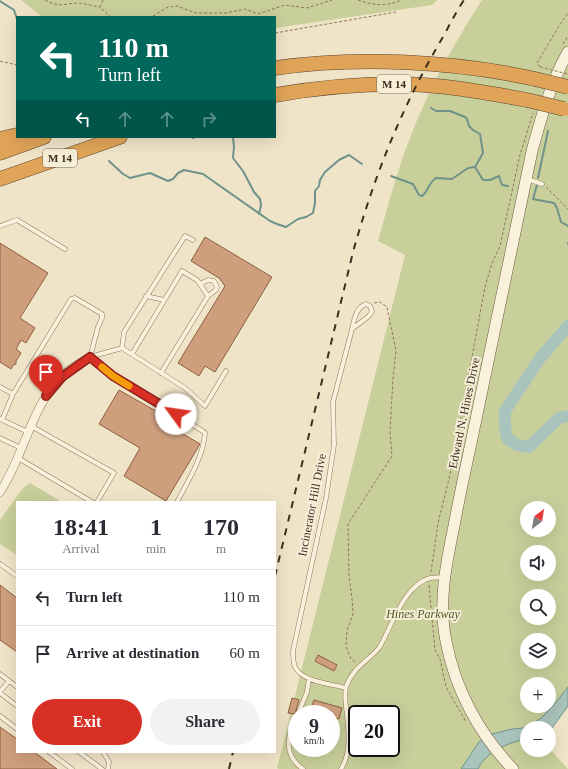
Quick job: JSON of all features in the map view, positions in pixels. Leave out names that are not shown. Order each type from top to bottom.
[{"type":"highway","name":"M 14","points":[[276,68],[339,62],[409,63],[538,73],[568,87]]},
{"type":"highway","name":"M 14","points":[[276,95],[326,88],[397,84],[425,85],[476,91],[527,100],[566,110]]},
{"type":"highway","points":[[0,139],[16,135]]},
{"type":"highway","name":"M 14","points":[[0,153],[41,138]]},
{"type":"highway","name":"M 14","points":[[0,179],[117,138]]},
{"type":"street","name":"Edward N. Hines Drive","points":[[513,769],[485,735],[464,698],[458,684],[446,641],[443,600],[445,577],[461,488],[532,151],[558,71],[568,52]]},
{"type":"street","points":[[0,492],[18,458],[46,396],[53,386],[72,368],[90,357]]},
{"type":"lane","points":[[527,178],[542,184]]},
{"type":"lane","points":[[0,226],[17,220],[65,249]]},
{"type":"lane","points":[[122,348],[124,332],[185,236],[193,240]]},
{"type":"lane","points":[[132,354],[182,271],[197,280],[208,296]]},
{"type":"lane","points":[[162,373],[208,296],[218,287],[212,280],[200,284]]},
{"type":"lane","points":[[146,296],[164,300]]},
{"type":"lane","points":[[90,357],[102,314],[76,298],[71,299],[13,394],[1,420],[30,429],[114,473],[98,501]]},
{"type":"lane","name":"Incinerator Hill Drive","points":[[346,688],[309,679],[303,676],[295,668],[293,651],[326,498],[334,445],[333,402],[356,314],[362,305],[368,305]]},
{"type":"lane","points":[[352,329],[369,316],[372,311],[368,305]]},
{"type":"lane","points":[[90,357],[122,348],[185,388],[204,406],[226,371]]},
{"type":"lane","points":[[90,357],[113,376],[201,430],[205,434],[204,446],[178,501]]},
{"type":"lane","points":[[0,387],[13,394]]},
{"type":"lane","points":[[0,438],[22,448]]},
{"type":"lane","points":[[18,458],[90,501]]},
{"type":"lane","points":[[0,564],[16,575]]},
{"type":"lane","points":[[341,769],[349,749],[345,702],[346,688],[355,669],[380,648],[404,600],[411,590],[418,584],[430,578],[445,577]]},
{"type":"lane","points":[[0,674],[16,686]]},
{"type":"lane","points":[[302,705],[307,692],[309,679]]},
{"type":"lane","points":[[9,681],[0,693],[16,705]]},
{"type":"lane","points":[[0,716],[16,728]]},
{"type":"lane","points":[[50,753],[72,769]]},
{"type":"lane","points":[[80,753],[102,769]]},
{"type":"lane","points":[[104,753],[109,762],[108,769]]},
{"type":"lane","points":[[291,757],[302,769]]},
{"type":"path","points":[[45,0],[52,4],[61,6],[78,3],[100,7],[110,16]]},
{"type":"path","points":[[83,4],[84,0]]},
{"type":"path","points":[[100,7],[103,0]]},
{"type":"path","points":[[153,16],[168,7],[177,6],[196,13],[226,13],[245,9],[258,14],[285,5],[308,8],[332,0]]},
{"type":"path","points":[[358,0],[365,3],[382,5],[395,3],[401,0]]},
{"type":"path","points":[[276,33],[396,12]]},
{"type":"path","points":[[568,13],[537,62],[538,73],[568,74]]},
{"type":"path","points":[[0,61],[16,64]]},
{"type":"path","points":[[542,184],[568,209]]},
{"type":"path","points":[[361,664],[351,659],[346,646],[347,631],[353,614],[349,576],[348,524],[392,456],[390,432],[396,351],[387,307],[380,302],[368,305]]},
{"type":"green space","points":[[21,0],[437,0],[432,5],[276,28],[276,16],[41,16]]},
{"type":"green space","name":"Hines Parkway","points":[[482,0],[568,0],[568,705],[556,712],[556,677],[520,677],[520,713],[554,713],[539,721],[520,721],[520,757],[556,757],[556,756],[568,769],[279,769],[277,768],[288,724],[288,757],[340,757],[340,705],[293,705],[405,255],[378,241],[405,150],[425,102],[452,50]]},
{"type":"green space","points":[[30,483],[60,501],[16,501],[16,554],[0,544],[0,520],[23,488]]},
{"type":"water","points":[[568,687],[568,706],[556,722],[556,721],[536,721],[546,713],[556,713],[556,702]]},
{"type":"water","points":[[520,728],[520,740],[506,745],[492,753],[481,763],[478,769],[461,769],[479,742],[488,735]]},
{"type":"building","points":[[205,237],[272,277],[215,372],[205,366],[199,376],[178,363],[225,286],[219,278],[191,261]]},
{"type":"building","points":[[0,243],[48,273],[20,318],[35,328],[26,343],[21,340],[16,349],[21,353],[16,361],[16,364],[13,365],[11,369],[0,362]]},
{"type":"building","points":[[119,390],[161,414],[158,419],[200,444],[166,501],[124,476],[140,448],[99,424]]},
{"type":"building","points":[[0,585],[16,597],[16,651],[0,640]]},
{"type":"building","points":[[318,655],[337,665],[334,671],[315,661]]},
{"type":"building","points":[[292,698],[299,700],[298,705],[290,705]]},
{"type":"building","points":[[314,700],[332,705],[312,705]]},
{"type":"building","points":[[0,727],[16,738],[16,753],[35,753],[57,769],[0,769]]},
{"type":"waterway","points":[[0,1],[14,10],[16,16]]},
{"type":"waterway","points":[[431,108],[436,111],[450,111],[465,117],[469,126],[480,134],[483,153],[475,167]]},
{"type":"waterway","points":[[538,178],[548,131]]},
{"type":"waterway","points":[[233,138],[233,158],[243,171],[254,192],[260,199],[261,205],[259,214]]},
{"type":"waterway","points":[[109,161],[123,174],[130,178],[150,173],[168,181],[184,170],[203,174],[270,221],[286,227],[298,219],[313,213],[315,191],[319,186],[320,180],[325,172],[339,160],[349,155],[362,164]]},
{"type":"waterway","points":[[475,167],[483,180],[490,180],[499,176],[502,185],[508,186]]},
{"type":"waterway","points":[[391,176],[413,184],[419,195],[422,196],[426,192],[431,182],[436,178],[452,179],[468,168],[475,167]]},
{"type":"waterway","points":[[537,185],[533,199],[554,203],[561,222],[568,226]]},
{"type":"waterway","points":[[568,326],[541,357],[505,411],[507,438],[517,445],[529,447],[559,418],[568,416]]},
{"type":"railway","points":[[276,572],[353,252],[370,196],[402,114],[464,0]]},
{"type":"railway","points":[[229,769],[233,753]]},
{"type":"slow traffic","points":[[102,367],[129,386]]},
{"type":"route","points":[[46,396],[53,386],[72,368],[90,357],[113,376],[176,414]]}]
